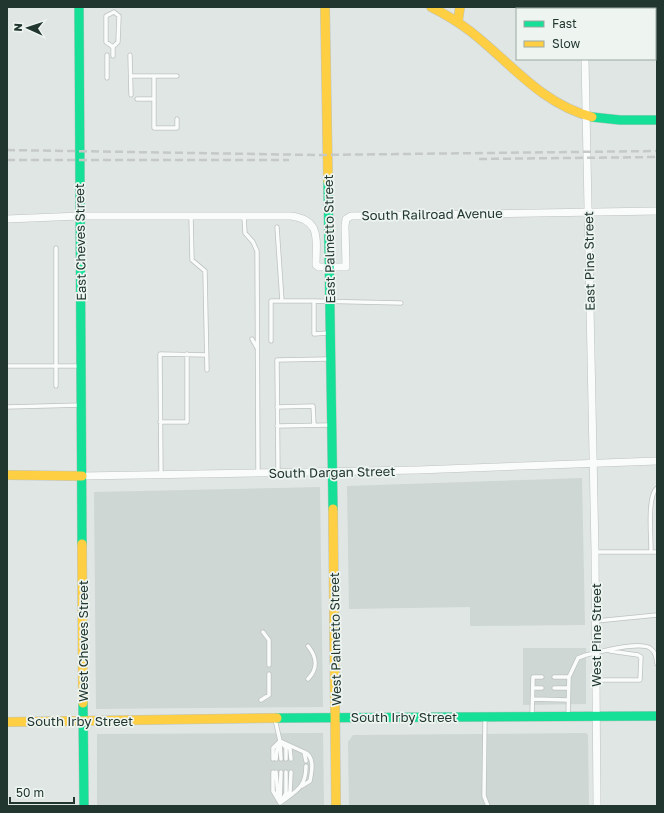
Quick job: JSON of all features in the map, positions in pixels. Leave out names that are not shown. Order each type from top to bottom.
[{"type":"main road","name":"East Cheves Street","points":[[79,7],[82,476]]},
{"type":"main road","name":"East Palmetto Street","points":[[325,7],[333,472]]},
{"type":"main road","points":[[431,7],[458,21],[549,98],[560,105],[586,116],[629,120],[657,120]]},
{"type":"main road","points":[[458,21],[460,7]]},
{"type":"main road","name":"West Palmetto Street","points":[[333,472],[336,806]]},
{"type":"main road","name":"South Dargan Street","points":[[7,475],[82,476]]},
{"type":"main road","name":"West Cheves Street","points":[[82,476],[84,806]]},
{"type":"main road","name":"South Irby Street","points":[[7,722],[657,716]]},
{"type":"street","name":"East Pine Street","points":[[585,60],[593,463]]},
{"type":"street","name":"South Railroad Avenue","points":[[330,267],[346,267],[345,226],[346,219],[351,216],[657,212]]},
{"type":"street","points":[[7,219],[80,216],[291,216],[306,219],[312,226],[314,231],[317,267],[330,267]]},
{"type":"street","name":"South Dargan Street","points":[[82,476],[333,472],[657,461]]},
{"type":"street","name":"West Pine Street","points":[[593,463],[597,806]]},
{"type":"lane","points":[[114,7],[114,12]]},
{"type":"lane","points":[[113,47],[106,42],[106,16],[114,12]]},
{"type":"lane","points":[[113,56],[113,47],[118,42],[120,16],[114,12]]},
{"type":"lane","points":[[130,55],[131,95]]},
{"type":"lane","points":[[107,56],[108,78]]},
{"type":"lane","points":[[131,76],[177,76]]},
{"type":"lane","points":[[154,76],[154,128],[177,128],[177,119]]},
{"type":"lane","points":[[137,99],[154,99]]},
{"type":"lane","points":[[191,216],[192,260],[205,271],[207,370]]},
{"type":"lane","points":[[244,216],[245,233],[253,242],[256,251],[258,473]]},
{"type":"lane","points":[[276,226],[282,301]]},
{"type":"lane","points":[[56,248],[56,386]]},
{"type":"lane","points":[[271,341],[271,301],[401,303]]},
{"type":"lane","points":[[314,301],[314,334],[331,333]]},
{"type":"lane","points":[[252,330],[257,325]]},
{"type":"lane","points":[[252,340],[257,349]]},
{"type":"lane","points":[[161,475],[160,354],[207,355]]},
{"type":"lane","points":[[160,422],[187,422],[187,354]]},
{"type":"lane","points":[[278,473],[277,360],[332,358]]},
{"type":"lane","points":[[7,366],[81,366]]},
{"type":"lane","points":[[7,407],[82,406]]},
{"type":"lane","points":[[277,407],[304,409],[313,406],[314,425]]},
{"type":"lane","points":[[277,426],[288,424],[332,425]]},
{"type":"lane","points":[[651,550],[651,499],[653,491],[657,488]]},
{"type":"lane","points":[[595,552],[651,550],[657,552]]},
{"type":"lane","points":[[596,621],[657,616]]},
{"type":"lane","points":[[263,632],[269,640],[269,665]]},
{"type":"lane","points":[[568,717],[569,677],[578,658],[596,652],[639,645],[646,646],[655,653],[657,664]]},
{"type":"lane","points":[[308,646],[314,653],[315,662],[314,673],[308,679]]},
{"type":"lane","points":[[596,680],[640,680],[641,658],[638,655],[607,651]]},
{"type":"lane","points":[[261,700],[268,694],[269,674]]},
{"type":"lane","points":[[532,717],[533,677],[542,677]]},
{"type":"lane","points":[[554,677],[569,677]]},
{"type":"lane","points":[[533,688],[542,688]]},
{"type":"lane","points":[[554,688],[568,688]]},
{"type":"lane","points":[[533,699],[568,700]]},
{"type":"lane","points":[[485,717],[484,796],[488,806]]},
{"type":"lane","points":[[275,719],[280,741],[277,759],[273,748],[280,741]]},
{"type":"lane","points":[[280,741],[309,754],[311,758],[312,773],[310,781],[280,803]]},
{"type":"lane","points":[[280,741],[286,748],[286,759]]},
{"type":"lane","points":[[280,741],[290,749],[291,759]]},
{"type":"lane","points":[[304,752],[306,761]]},
{"type":"lane","points":[[302,786],[306,779],[306,766]]},
{"type":"lane","points":[[277,772],[280,803],[273,791],[277,772]]},
{"type":"lane","points":[[280,803],[286,793],[286,772]]},
{"type":"lane","points":[[280,803],[290,792],[291,772]]},
{"type":"shaded area","points":[[582,478],[585,625],[470,626],[470,607],[349,609],[347,486]]},
{"type":"shaded area","points":[[320,487],[323,707],[96,709],[94,492]]},
{"type":"shaded area","points":[[523,648],[586,648],[586,704],[523,705]]},
{"type":"shaded area","points":[[323,733],[324,806],[97,806],[97,734]]},
{"type":"shaded area","points":[[586,733],[588,735],[589,806],[349,806],[348,742],[353,735]]},
{"type":"railway","points":[[7,150],[317,155],[657,151]]},
{"type":"railway","points":[[479,159],[657,157]]},
{"type":"railway","points":[[7,160],[289,160]]},
{"type":"traffic: fast","points":[[79,7],[82,544]]},
{"type":"traffic: fast","points":[[592,117],[620,120],[657,120]]},
{"type":"traffic: fast","points":[[328,181],[333,509]]},
{"type":"traffic: fast","points":[[83,703],[84,806]]},
{"type":"traffic: fast","points":[[277,718],[657,716]]},
{"type":"traffic: slow","points":[[325,7],[328,181]]},
{"type":"traffic: slow","points":[[431,7],[470,31],[527,81],[542,92],[574,111],[592,117]]},
{"type":"traffic: slow","points":[[458,21],[460,7]]},
{"type":"traffic: slow","points":[[7,475],[82,476]]},
{"type":"traffic: slow","points":[[333,509],[336,806]]},
{"type":"traffic: slow","points":[[82,544],[83,703]]},
{"type":"traffic: slow","points":[[7,722],[277,718]]}]
